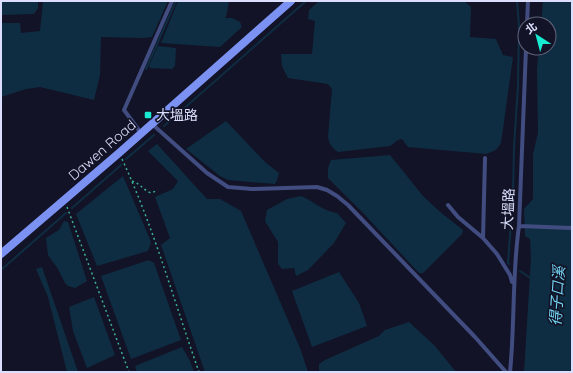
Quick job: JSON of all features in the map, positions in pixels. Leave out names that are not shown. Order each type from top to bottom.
[{"type":"street","name":"Dawen Road","points":[[1,254],[119,153],[291,1]]},
{"type":"lane","points":[[141,133],[124,110],[172,1]]},
{"type":"lane","points":[[527,16],[528,1]]},
{"type":"lane","name":"大塭路","points":[[510,372],[514,319],[513,285],[519,226],[526,56]]},
{"type":"lane","points":[[151,124],[207,173],[228,187],[252,189],[317,187],[327,190],[337,196],[475,337],[506,372]]},
{"type":"lane","points":[[483,238],[485,158]]},
{"type":"lane","points":[[448,205],[483,238],[497,254],[510,275],[513,285]]},
{"type":"lane","points":[[519,226],[572,228]]},
{"type":"path","points":[[119,153],[132,181],[199,372]]},
{"type":"path","points":[[132,181],[139,183],[151,194],[156,191]]},
{"type":"path","points":[[64,200],[129,372]]},
{"type":"water","points":[[1,1],[38,1],[38,8],[34,14],[1,15]]},
{"type":"water","points":[[43,1],[168,1],[152,37],[101,37],[100,75],[94,100],[40,87],[26,89],[1,97],[1,23],[20,23],[21,33],[40,31]]},
{"type":"water","points":[[178,1],[229,1],[225,18],[232,18],[240,22],[242,27],[220,47],[161,43]]},
{"type":"water","points":[[319,1],[465,2],[471,7],[470,37],[496,39],[503,55],[513,57],[501,143],[496,150],[486,154],[408,147],[402,139],[390,146],[338,152],[334,149],[330,144],[328,137],[332,89],[328,84],[288,78],[282,66],[281,54],[312,54],[315,21],[308,19],[309,10]]},
{"type":"water","name":"得子口溪","points":[[543,1],[572,1],[572,372],[524,372],[531,258],[530,239],[525,236],[524,209],[533,199],[533,154],[538,133],[538,56],[557,56],[557,16],[542,16]]},
{"type":"water","points":[[158,46],[176,48],[175,66],[172,69],[150,68],[149,66]]},
{"type":"water","points":[[226,121],[265,162],[279,173],[275,184],[228,180],[220,176],[186,149]]},
{"type":"water","points":[[157,144],[207,199],[220,199],[241,211],[300,348],[308,372],[205,372],[161,245],[170,238],[155,197],[173,189],[178,181],[148,151]]},
{"type":"water","points":[[390,155],[423,196],[463,230],[462,234],[423,273],[419,273],[328,178],[328,168],[331,160]]},
{"type":"water","points":[[123,176],[151,242],[148,251],[97,266],[76,214]]},
{"type":"water","points":[[301,196],[322,208],[337,213],[346,223],[334,243],[308,270],[296,276],[294,268],[282,269],[278,264],[278,242],[265,221],[267,210],[287,199]]},
{"type":"water","points":[[64,221],[68,222],[87,281],[75,288],[68,286],[65,283],[58,269],[48,255],[46,238],[59,230]]},
{"type":"water","points":[[149,260],[154,263],[181,340],[131,359],[101,276]]},
{"type":"water","points":[[42,267],[78,372],[67,372],[48,297],[36,269]]},
{"type":"water","points":[[339,272],[359,303],[367,326],[312,347],[292,291]]},
{"type":"water","points":[[94,297],[115,355],[87,368],[73,331],[69,307]]},
{"type":"water","points":[[409,322],[435,346],[456,372],[319,372],[319,364],[325,360],[379,336],[385,330]]},
{"type":"water","points":[[182,347],[194,372],[137,372],[135,366]]},
{"type":"waterway","points":[[146,69],[176,1]]},
{"type":"waterway","points":[[164,126],[306,1]]},
{"type":"waterway","points":[[509,264],[518,86],[519,26],[517,1]]},
{"type":"waterway","points":[[126,159],[154,135]]},
{"type":"waterway","points":[[72,208],[121,165]]},
{"type":"waterway","points":[[1,270],[66,213]]},
{"type":"waterway","points":[[520,271],[532,279]]},
{"type":"place","name":"大塭路","points":[[148,115]]}]
